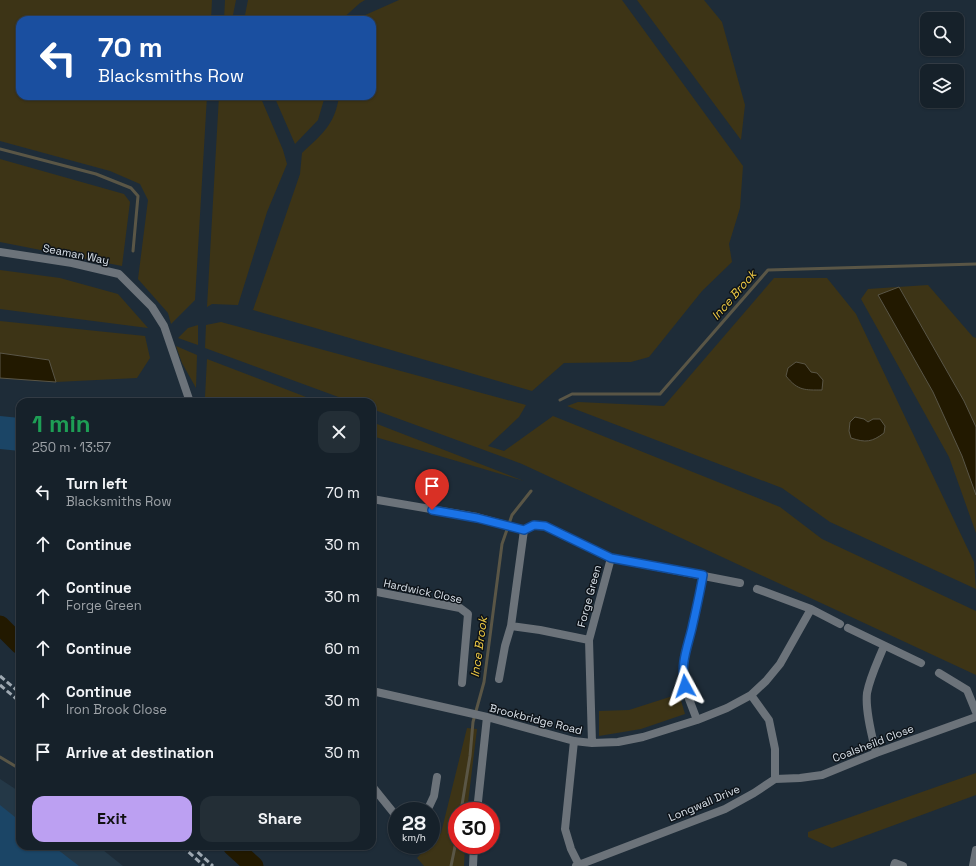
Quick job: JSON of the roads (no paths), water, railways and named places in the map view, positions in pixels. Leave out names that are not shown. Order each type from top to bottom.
[{"type":"street","name":"Seaman Way","points":[[0,252],[72,263],[119,274],[152,307],[164,326],[189,398]]},
{"type":"street","points":[[376,500],[477,518],[522,530],[511,626],[505,646],[499,679]]},
{"type":"street","name":"Forge Green","points":[[522,530],[534,525],[545,526],[611,558],[588,640],[592,743]]},
{"type":"street","points":[[611,558],[740,583]]},
{"type":"street","points":[[696,720],[683,675],[685,653],[692,629],[703,575]]},
{"type":"street","points":[[757,590],[811,609],[840,624]]},
{"type":"street","name":"Hardwick Close","points":[[376,592],[460,608],[468,614],[462,683]]},
{"type":"street","name":"Brookbridge Road","points":[[376,691],[462,711],[574,741],[592,743],[618,742],[696,720],[727,708],[751,695],[766,681],[780,664],[811,609]]},
{"type":"street","name":"Forge Green","points":[[511,626],[540,630],[588,640]]},
{"type":"street","points":[[848,628],[921,663]]},
{"type":"street","points":[[876,753],[869,726],[867,695],[873,674],[884,646]]},
{"type":"street","points":[[939,673],[966,690],[976,712]]},
{"type":"street","points":[[751,695],[769,720],[775,749],[775,779]]},
{"type":"street","points":[[478,802],[484,717]]},
{"type":"street","name":"Coalsheild Close","points":[[775,779],[822,775],[876,753],[976,717]]},
{"type":"street","points":[[574,741],[565,830],[578,866]]},
{"type":"street","points":[[431,802],[434,796],[437,777]]},
{"type":"street","name":"Longwall Drive","points":[[578,866],[725,809],[754,793],[775,779]]},
{"type":"street","points":[[376,791],[388,806]]},
{"type":"street","points":[[973,866],[976,850]]},
{"type":"street","points":[[473,866],[474,854]]},
{"type":"waterway","points":[[0,149],[96,174],[131,188],[138,196],[133,251]]},
{"type":"waterway","name":"Ince Brook","points":[[560,400],[572,394],[660,394],[768,270],[976,264]]},
{"type":"waterway","name":"Ince Brook","points":[[462,802],[470,756],[473,722],[484,682],[502,544],[512,515],[531,491]]},
{"type":"waterway","points":[[0,625],[16,641]]},
{"type":"waterway","name":"Ince Brook","points":[[0,757],[16,767]]},
{"type":"waterway","points":[[236,850],[254,866]]},
{"type":"waterway","name":"Ince Brook","points":[[451,866],[453,854]]},
{"type":"railway","points":[[0,676],[16,690]]},
{"type":"railway","points":[[0,685],[16,699]]},
{"type":"railway","points":[[186,850],[204,866]]},
{"type":"railway","points":[[195,850],[213,866]]}]
